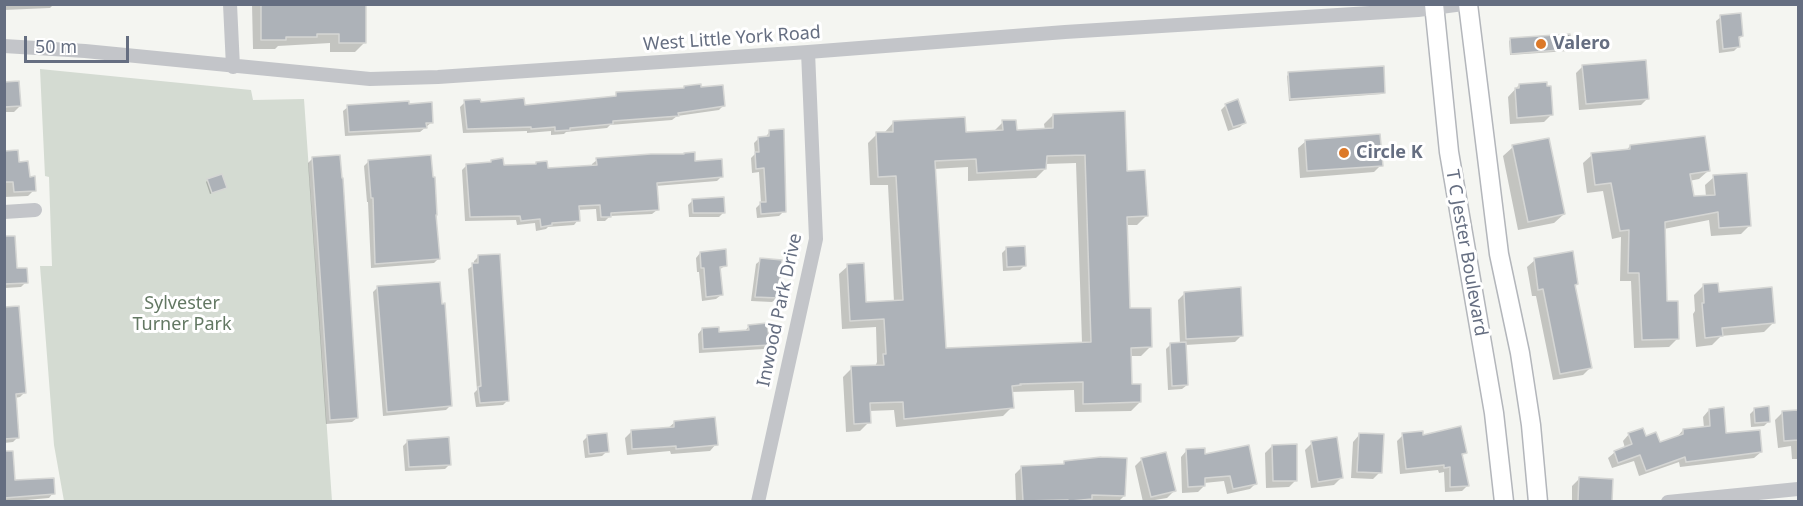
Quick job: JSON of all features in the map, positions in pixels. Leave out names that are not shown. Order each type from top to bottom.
[{"type":"main road","name":"T C Jester Boulevard","points":[[1468,4],[1499,254],[1520,353],[1532,425],[1538,501]]},
{"type":"main road","name":"T C Jester Boulevard","points":[[1434,6],[1449,152],[1494,412],[1504,501]]},
{"type":"main road","points":[[1468,269],[1499,254]]},
{"type":"street","points":[[230,4],[233,67]]},
{"type":"street","name":"West Little York Road","points":[[4,46],[85,51],[369,79],[438,77],[808,52],[1463,4]]},
{"type":"street","name":"Inwood Park Drive","points":[[758,501],[816,240],[808,52]]},
{"type":"street","points":[[4,212],[35,210]]},
{"type":"street","points":[[1668,501],[1798,489]]},
{"type":"green space","name":"Sylvester Turner Park","points":[[40,69],[251,90],[253,100],[304,99],[332,501],[64,501],[54,445],[40,266],[52,266],[49,177],[45,176]]},
{"type":"building","points":[[261,4],[366,4],[366,43],[339,43],[339,34],[286,37],[286,40],[261,40]]},
{"type":"building","points":[[1741,13],[1743,36],[1739,37],[1740,47],[1723,49],[1720,15]]},
{"type":"building","name":"Valero","points":[[1570,34],[1571,49],[1511,54],[1510,38]]},
{"type":"building","points":[[1646,60],[1649,99],[1586,104],[1582,65]]},
{"type":"building","name":"Circle K","points":[[1384,66],[1385,93],[1290,99],[1288,72]]},
{"type":"building","points":[[19,81],[21,106],[4,107],[4,82]]},
{"type":"building","points":[[1547,82],[1547,86],[1551,86],[1553,115],[1517,118],[1515,88],[1519,88],[1519,84]]},
{"type":"building","points":[[701,84],[701,87],[723,85],[725,106],[678,113],[679,116],[613,121],[613,124],[570,128],[570,130],[555,131],[555,127],[467,129],[464,100],[480,99],[481,102],[524,98],[525,105],[616,96],[616,92],[684,88],[684,86]]},
{"type":"building","points":[[1238,99],[1246,123],[1233,127],[1225,104]]},
{"type":"building","points":[[409,101],[409,104],[432,102],[433,123],[426,123],[427,128],[349,132],[347,105]]},
{"type":"building","points":[[1125,111],[1127,171],[1145,170],[1148,216],[1127,217],[1130,308],[1151,308],[1152,347],[1131,348],[1132,384],[1141,384],[1141,402],[1083,404],[1083,382],[1020,384],[1012,386],[1014,408],[904,419],[903,402],[870,403],[871,423],[854,424],[851,366],[884,365],[883,354],[886,354],[884,319],[850,321],[847,264],[864,263],[866,302],[903,300],[896,176],[878,177],[876,132],[893,132],[893,121],[965,117],[966,132],[1003,130],[1002,120],[1016,120],[1017,130],[1053,128],[1053,114]],"holes":[[[1085,155],[1091,342],[946,348],[935,161],[976,159],[977,173],[1046,169],[1047,156]]]},
{"type":"building","points":[[784,129],[786,212],[761,214],[760,202],[766,202],[764,168],[756,169],[755,152],[759,152],[758,137],[769,136],[769,130]]},
{"type":"building","name":"Circle K","points":[[1380,134],[1383,166],[1307,171],[1305,140]]},
{"type":"building","points":[[1705,136],[1710,171],[1690,174],[1694,196],[1715,195],[1713,175],[1747,173],[1751,226],[1719,228],[1718,212],[1665,222],[1667,301],[1678,301],[1679,339],[1642,340],[1639,273],[1628,273],[1629,230],[1620,231],[1611,183],[1595,185],[1591,153],[1630,149],[1630,145]]},
{"type":"building","points":[[1549,138],[1565,214],[1528,222],[1512,145]]},
{"type":"building","points":[[18,150],[19,162],[28,161],[30,177],[35,176],[36,191],[14,192],[13,182],[4,182],[4,151]]},
{"type":"building","points":[[695,152],[695,161],[722,159],[723,177],[657,183],[659,210],[611,213],[611,217],[601,217],[600,205],[579,206],[580,221],[552,223],[552,225],[541,227],[540,219],[521,221],[520,216],[470,217],[466,164],[491,162],[491,160],[503,158],[504,165],[536,164],[536,162],[547,161],[548,168],[597,165],[596,158]]},
{"type":"building","points":[[340,155],[358,418],[330,420],[312,157]]},
{"type":"building","points":[[431,155],[433,177],[435,177],[440,259],[375,264],[373,198],[371,198],[368,160]]},
{"type":"building","points":[[222,174],[227,188],[212,193],[207,179]]},
{"type":"building","points":[[724,197],[725,213],[693,213],[692,199]]},
{"type":"building","points":[[4,236],[15,236],[17,268],[27,268],[28,283],[4,284]]},
{"type":"building","points":[[1025,246],[1026,266],[1007,267],[1006,247]]},
{"type":"building","points":[[726,249],[727,266],[720,267],[723,295],[706,297],[704,268],[701,268],[700,252]]},
{"type":"building","points":[[1573,251],[1578,284],[1575,285],[1592,368],[1560,374],[1543,289],[1538,290],[1534,258]]},
{"type":"building","points":[[500,254],[509,401],[480,403],[478,387],[481,386],[472,263],[478,263],[478,255]]},
{"type":"building","points":[[760,258],[782,260],[778,298],[755,297]]},
{"type":"building","points":[[440,282],[442,304],[445,303],[452,406],[387,412],[377,286]]},
{"type":"building","points":[[1718,283],[1719,292],[1772,287],[1775,323],[1722,328],[1723,336],[1705,338],[1703,284]]},
{"type":"building","points":[[1241,287],[1243,336],[1186,339],[1184,292]]},
{"type":"building","points":[[19,306],[26,393],[16,394],[19,438],[4,439],[4,307]]},
{"type":"building","points":[[767,323],[770,345],[703,349],[702,328],[719,327],[719,332],[749,330],[748,325]]},
{"type":"building","points":[[1186,342],[1188,385],[1172,386],[1170,343]]},
{"type":"building","points":[[1769,406],[1770,422],[1755,423],[1754,408]]},
{"type":"building","points":[[1724,407],[1726,433],[1760,430],[1762,452],[1686,462],[1685,457],[1646,471],[1640,455],[1618,463],[1614,451],[1632,444],[1628,433],[1643,428],[1646,436],[1656,432],[1660,442],[1683,434],[1683,429],[1710,426],[1709,409]]},
{"type":"building","points":[[1798,410],[1798,440],[1784,441],[1782,411]]},
{"type":"building","points":[[715,417],[718,445],[676,449],[676,446],[632,449],[631,430],[674,427],[674,421]]},
{"type":"building","points":[[1461,426],[1467,453],[1462,454],[1469,486],[1450,487],[1450,467],[1444,468],[1444,465],[1406,469],[1402,433],[1423,431],[1423,435]]},
{"type":"building","points":[[607,433],[609,452],[589,454],[587,435]]},
{"type":"building","points":[[1359,433],[1384,434],[1382,473],[1357,472]]},
{"type":"building","points":[[449,437],[451,465],[409,467],[407,440]]},
{"type":"building","points":[[1337,437],[1343,478],[1318,482],[1311,441]]},
{"type":"building","points":[[1297,444],[1297,481],[1273,481],[1272,445]]},
{"type":"building","points":[[1249,445],[1257,484],[1233,489],[1230,476],[1205,478],[1205,486],[1188,487],[1186,449],[1205,448],[1205,454]]},
{"type":"building","points":[[4,451],[13,451],[15,480],[54,478],[55,494],[4,498]]},
{"type":"building","points":[[1166,452],[1176,491],[1151,497],[1141,458]]},
{"type":"building","points":[[1101,457],[1127,458],[1125,496],[1092,495],[1092,499],[1071,501],[1023,501],[1021,466],[1064,464],[1064,461]]},
{"type":"building","points":[[1579,477],[1613,479],[1612,501],[1578,501]]},
{"type":"place","name":"Valero","points":[[1541,44]]},
{"type":"place","name":"Circle K","points":[[1344,153]]}]
